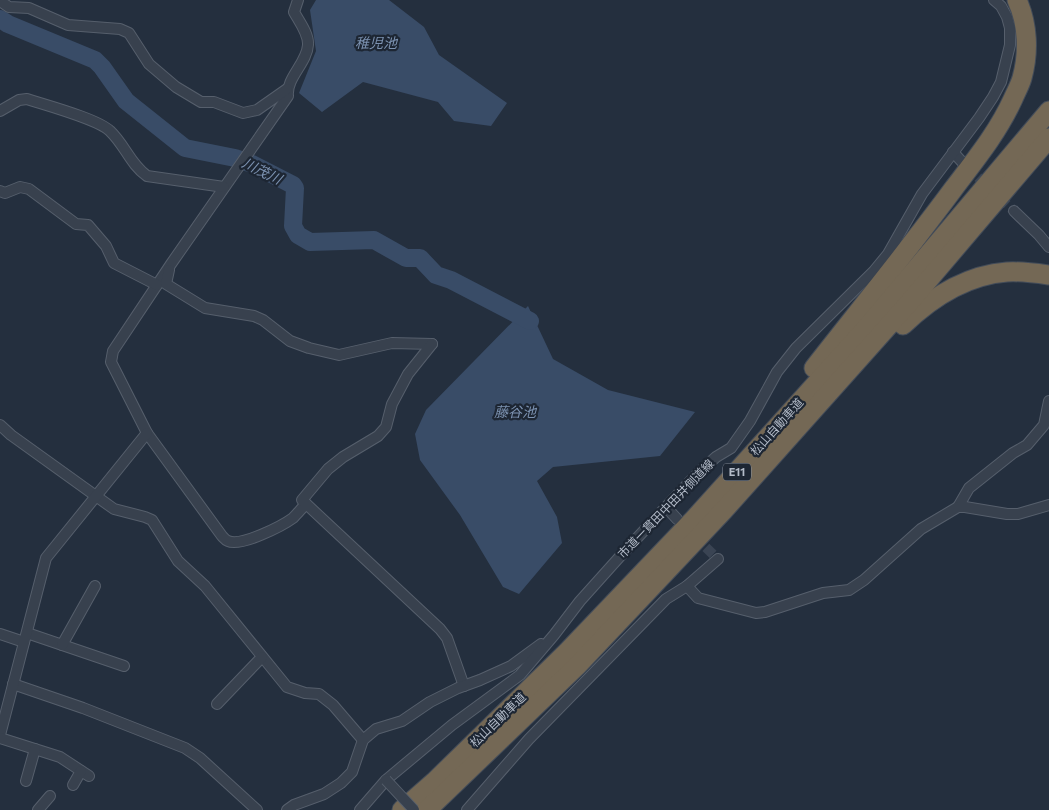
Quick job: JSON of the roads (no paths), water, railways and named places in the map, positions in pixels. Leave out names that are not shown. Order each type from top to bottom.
[{"type":"highway","points":[[686,518],[880,285],[994,135],[1022,79],[1026,58],[1027,36],[1024,19],[1017,0]]},
{"type":"highway","name":"松山自動車道","points":[[402,810],[441,775],[567,652],[686,518],[866,327],[1049,111]]},
{"type":"highway","name":"松山自動車道","points":[[427,810],[577,666],[724,510],[913,298],[1049,138]]},
{"type":"highway","points":[[724,510],[919,310],[939,296],[974,280],[1007,272],[1049,275]]},
{"type":"street","points":[[0,1],[8,7],[29,8],[68,24],[120,29],[129,33],[149,64],[176,87],[201,102],[214,102],[243,113],[257,110],[287,89],[305,56],[308,44],[304,31],[294,12],[298,0]]},
{"type":"street","name":"市道一貫田中田井側道線","points":[[360,810],[386,780],[452,725],[520,675],[580,601],[694,477],[716,457],[731,448],[750,422],[777,372],[796,348],[874,271],[888,254],[922,194],[993,98],[1005,66],[1010,45],[1010,28],[1007,17],[1001,6],[994,0]]},
{"type":"street","points":[[287,89],[288,96],[156,285],[113,351],[111,362],[147,433],[222,536],[228,541],[234,542],[275,529],[293,518],[306,504]]},
{"type":"street","points":[[0,111],[19,100],[27,99],[96,123],[110,130],[139,170],[147,176],[224,187]]},
{"type":"street","points":[[953,152],[963,163]]},
{"type":"street","points":[[0,191],[5,193],[20,187],[29,189],[76,224],[88,226],[106,246],[114,263],[156,285]]},
{"type":"street","points":[[1014,211],[1039,235],[1049,248]]},
{"type":"street","points":[[171,264],[166,284],[182,294],[205,308],[254,316],[263,320],[290,341],[309,348],[339,355],[392,343],[432,344],[408,374],[392,404],[386,427],[378,436],[343,456],[328,469],[302,500],[440,629],[447,638],[464,686]]},
{"type":"street","points":[[686,586],[698,598],[756,613],[823,593],[850,590],[864,580],[921,529],[958,507],[969,488],[1013,453],[1027,445],[1044,425],[1049,401]]},
{"type":"street","points":[[0,425],[11,435],[114,509],[152,520],[178,561],[205,586],[287,687],[305,693],[320,694],[326,698],[363,740]]},
{"type":"street","points":[[73,785],[85,773],[60,757],[0,737],[3,708],[26,638],[46,558],[147,433]]},
{"type":"street","points":[[958,507],[1018,514],[1049,506]]},
{"type":"street","points":[[666,508],[686,518]]},
{"type":"street","points":[[467,810],[529,739],[666,599],[686,586],[718,559]]},
{"type":"street","points":[[62,645],[95,586]]},
{"type":"street","points":[[0,634],[62,645],[124,666]]},
{"type":"street","points":[[287,810],[294,805],[324,794],[341,783],[352,772],[363,740],[376,729],[402,721],[430,702],[511,666],[554,635]]},
{"type":"street","points":[[217,704],[262,657]]},
{"type":"street","points":[[12,684],[83,708],[185,748],[200,758],[257,810]]},
{"type":"street","points":[[26,781],[35,749]]},
{"type":"street","points":[[386,780],[414,810]]},
{"type":"street","points":[[38,810],[50,796]]},
{"type":"water","name":"稚児池","points":[[316,0],[389,0],[424,27],[439,55],[507,103],[491,126],[454,121],[438,102],[363,82],[322,112],[299,93],[316,51],[310,10]]},
{"type":"water","name":"藤谷池","points":[[528,306],[553,359],[608,390],[695,412],[660,456],[553,467],[537,481],[557,517],[562,543],[519,594],[503,587],[460,515],[420,460],[415,434],[426,410]]},
{"type":"waterway","name":"川茂川","points":[[0,19],[95,60],[126,101],[185,148],[235,158],[252,164],[293,185],[295,188],[293,226],[298,235],[310,242],[374,240],[406,258],[420,258],[436,275],[451,280],[530,321]]},
{"type":"tunnel","points":[[967,167],[1014,211]]},
{"type":"tunnel","points":[[695,537],[718,559]]}]
